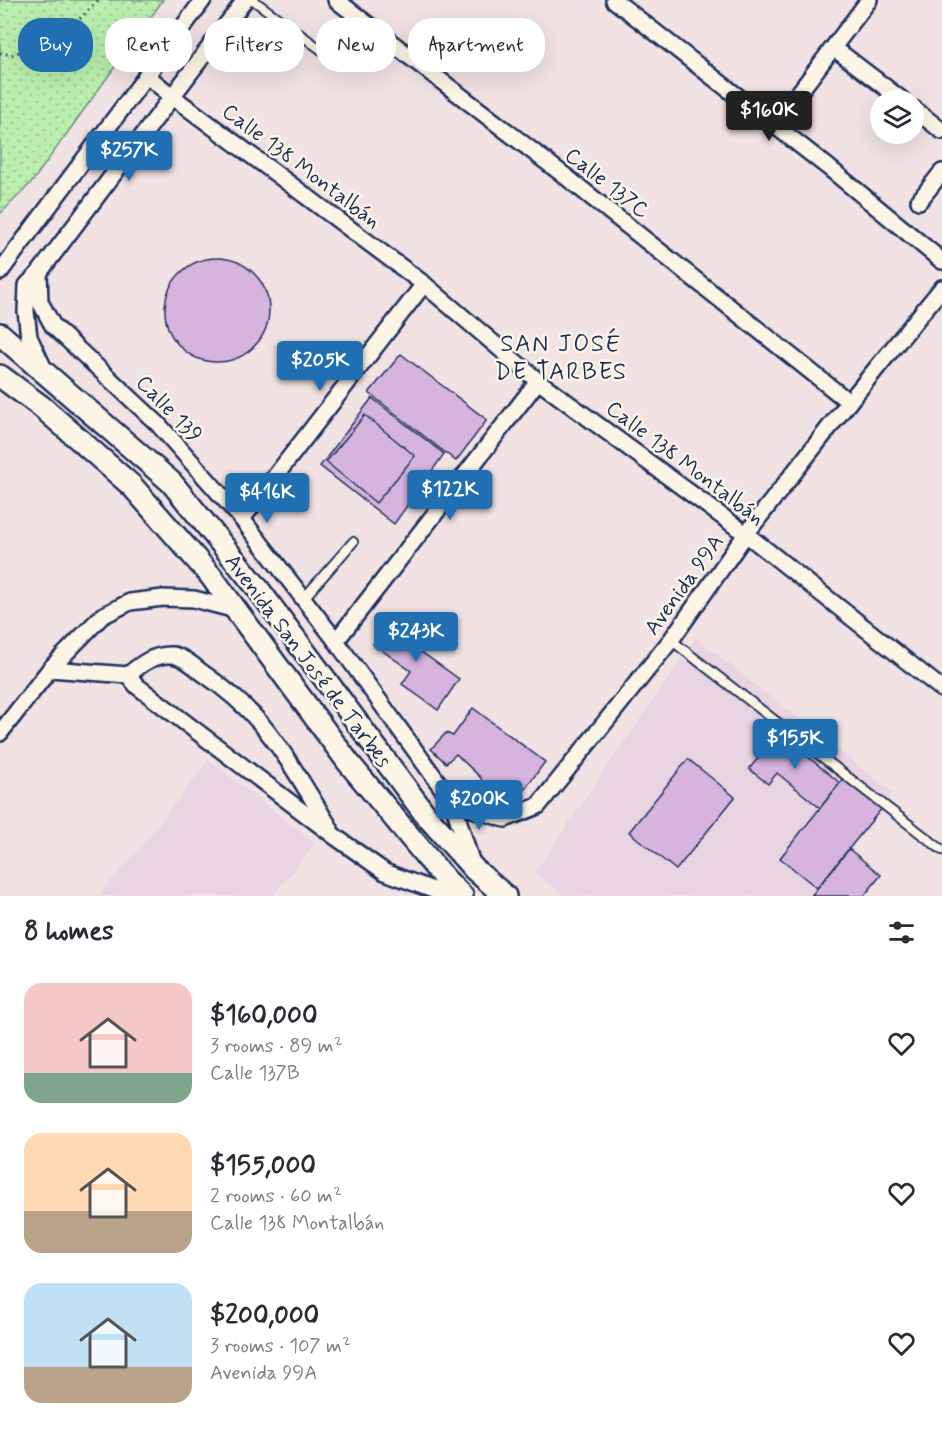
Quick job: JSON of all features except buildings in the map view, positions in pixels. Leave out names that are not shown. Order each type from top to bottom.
[{"type":"street","points":[[0,272],[203,0]]},
{"type":"street","points":[[45,372],[28,337],[27,285],[39,273],[245,0]]},
{"type":"street","name":"Calle 137C","points":[[336,0],[565,176],[849,402]]},
{"type":"street","points":[[614,0],[828,167],[942,261]]},
{"type":"street","points":[[792,102],[869,0]]},
{"type":"street","points":[[834,48],[889,90]]},
{"type":"street","name":"Calle 138 Montalbán","points":[[146,75],[423,284],[538,381],[746,534],[942,689]]},
{"type":"street","points":[[924,117],[942,131]]},
{"type":"street","points":[[919,201],[942,172]]},
{"type":"street","name":"Calle 139","points":[[39,273],[40,302],[53,327],[158,424],[242,519],[336,641],[453,803],[474,869]]},
{"type":"street","points":[[242,519],[423,284]]},
{"type":"street","name":"Avenida 99A","points":[[453,803],[505,819],[538,806],[671,640],[746,534],[942,288]]},
{"type":"street","name":"Avenida San José de Tarbes","points":[[0,334],[171,482],[256,586],[425,814],[474,869],[505,896]]},
{"type":"street","name":"Avenida San José de Tarbes","points":[[0,376],[42,406],[132,486],[211,576],[348,762],[445,879],[462,896]]},
{"type":"street","points":[[336,641],[538,381]]},
{"type":"street","points":[[0,733],[50,669],[102,616],[130,602],[163,598],[194,599],[236,610]]},
{"type":"street","points":[[50,669],[128,675],[142,663],[159,656],[175,655],[215,681],[261,724],[282,750],[337,838]]},
{"type":"street","points":[[128,675],[137,686],[385,872],[449,896]]},
{"type":"lane","points":[[254,0],[316,46]]},
{"type":"lane","points":[[304,598],[353,542]]},
{"type":"lane","points":[[671,640],[942,850]]},
{"type":"path","points":[[0,53],[11,55],[40,45],[66,32],[99,0]]},
{"type":"shaded area","points":[[696,638],[893,793],[849,849],[881,875],[864,896],[564,896],[535,872]]},
{"type":"shaded area","points":[[209,760],[315,844],[272,896],[98,896],[141,847]]},
{"type":"green space","points":[[0,0],[163,0],[150,18],[105,18],[105,72],[111,72],[32,182],[0,214]]},
{"type":"district","name":"SAN JOSÉ DE TARBES","points":[[561,357]]}]
